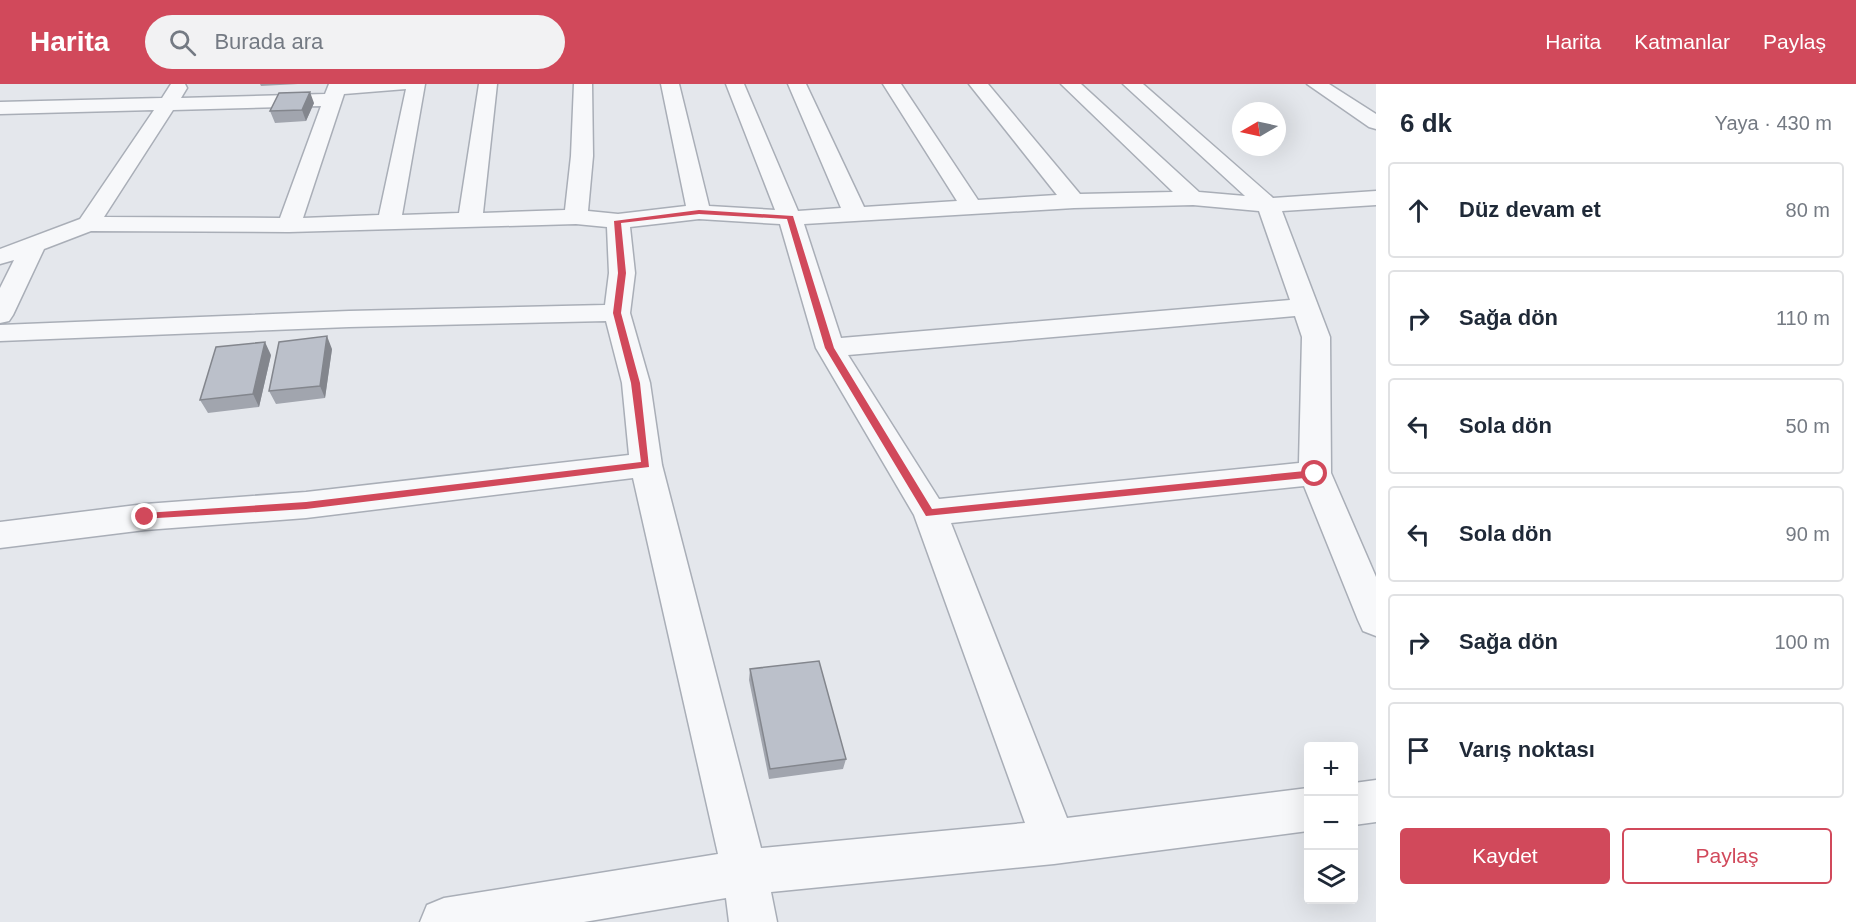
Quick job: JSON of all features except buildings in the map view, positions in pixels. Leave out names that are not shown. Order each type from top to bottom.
[{"type":"street","points":[[88,224],[180,84]]},
{"type":"street","points":[[0,108],[168,102],[336,91],[403,84]]},
{"type":"street","points":[[389,223],[416,84]]},
{"type":"street","points":[[470,220],[488,84]]},
{"type":"street","points":[[576,217],[582,156],[583,84]]},
{"type":"street","points":[[670,84],[699,212]]},
{"type":"street","points":[[735,84],[790,218],[830,348],[930,513],[1054,842]]},
{"type":"street","points":[[797,84],[855,213]]},
{"type":"street","points":[[892,84],[973,208]]},
{"type":"street","points":[[978,84],[1074,201]]},
{"type":"street","points":[[1070,84],[1193,198]]},
{"type":"street","points":[[1132,84],[1268,205],[1316,337],[1315,474],[1376,620]]},
{"type":"street","points":[[1316,84],[1376,123]]},
{"type":"street","points":[[289,225],[336,91]]},
{"type":"street","points":[[0,257],[88,224],[289,225],[576,217],[618,221],[699,212],[790,218],[1074,201],[1193,198],[1268,205],[1376,198]]},
{"type":"street","points":[[618,221],[622,273],[617,313],[636,383],[646,465],[745,872],[753,922]]},
{"type":"street","points":[[0,315],[34,244]]},
{"type":"street","points":[[830,348],[1305,307]]},
{"type":"street","points":[[0,333],[349,319],[617,313]]},
{"type":"street","points":[[0,534],[145,517],[306,506],[646,465]]},
{"type":"street","points":[[930,513],[1315,474]]},
{"type":"street","points":[[1358,803],[1376,801]]},
{"type":"street","points":[[444,922],[745,872],[1054,842],[1304,811]]},
{"type":"route","points":[[145,517],[306,506],[646,465],[636,383],[617,313],[622,273],[618,221],[699,212],[790,218],[830,348],[930,513],[1315,474]]}]
